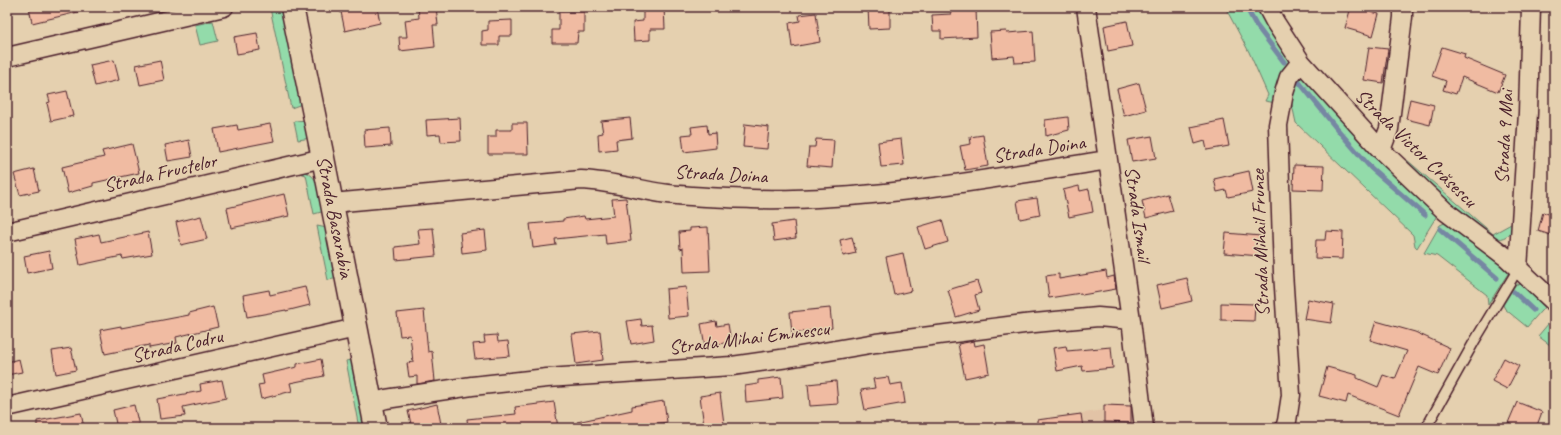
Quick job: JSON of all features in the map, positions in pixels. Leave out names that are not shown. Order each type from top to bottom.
[{"type":"street","points":[[7,57],[224,7]]},
{"type":"street","name":"Strada Basarabia","points":[[292,7],[376,428]]},
{"type":"street","name":"Strada Ismail","points":[[1086,7],[1131,320],[1144,428]]},
{"type":"street","name":"Strada Victor Crăsescu","points":[[1267,7],[1301,62],[1381,150],[1445,211],[1506,257],[1554,302]]},
{"type":"street","points":[[1381,150],[1389,129],[1393,103],[1403,17],[1402,7]]},
{"type":"street","name":"Strada 9 Mai","points":[[1518,268],[1528,113],[1531,7]]},
{"type":"street","name":"Strada Mihail Frunze","points":[[1285,428],[1288,421],[1292,395],[1283,272],[1278,125],[1284,93],[1289,77],[1301,62]]},
{"type":"street","name":"Strada Fructelor","points":[[7,232],[323,158]]},
{"type":"street","name":"Strada Doina","points":[[332,203],[581,180],[600,180],[668,194],[752,199],[839,197],[962,182],[1108,160]]},
{"type":"street","name":"Strada Mihai Eminescu","points":[[372,403],[386,399],[472,386],[525,380],[732,366],[876,343],[1024,324],[1098,317],[1131,320]]},
{"type":"street","name":"Strada Codru","points":[[7,407],[356,328]]},
{"type":"lane","points":[[1426,428],[1474,342],[1518,268]]},
{"type":"shaded area","points":[[1104,405],[1134,406],[1134,428],[1038,428],[1037,420],[1104,410]]},
{"type":"green space","points":[[260,7],[283,8],[302,104],[291,108],[270,8],[258,10]]},
{"type":"green space","points":[[1225,7],[1262,7],[1294,57],[1276,103],[1265,101],[1268,95],[1249,52]]},
{"type":"green space","points":[[213,21],[218,41],[200,45],[195,25]]},
{"type":"green space","points":[[1300,73],[1438,214],[1417,248],[1415,246],[1413,235],[1296,123],[1289,91]]},
{"type":"green space","points":[[308,120],[311,138],[298,140],[294,121]]},
{"type":"green space","points":[[1407,160],[1493,234],[1511,224],[1514,228],[1504,238],[1490,239],[1403,164]]},
{"type":"green space","points":[[303,171],[313,177],[319,187],[325,211],[314,214],[306,175],[300,173],[270,181],[273,176]]},
{"type":"green space","points":[[1449,221],[1507,264],[1509,272],[1488,305],[1487,295],[1437,256],[1424,253],[1440,225]]},
{"type":"green space","points":[[317,226],[327,228],[339,278],[328,280]]},
{"type":"green space","points":[[1516,284],[1525,285],[1547,304],[1527,327],[1505,309],[1503,305]]},
{"type":"green space","points":[[1554,317],[1554,348],[1538,336]]},
{"type":"green space","points":[[354,359],[368,428],[359,428],[346,361]]},
{"type":"building","points":[[29,7],[78,7],[78,12],[32,23]]},
{"type":"building","points":[[365,7],[377,7],[380,23],[345,31],[341,12]]},
{"type":"building","points":[[418,7],[436,7],[438,25],[433,25],[435,47],[400,51],[399,37],[407,37],[405,20],[419,18]]},
{"type":"building","points":[[643,7],[664,7],[665,29],[650,29],[650,40],[634,41],[633,22],[643,21]]},
{"type":"building","points":[[868,7],[890,7],[890,28],[869,29]]},
{"type":"building","points":[[1351,7],[1379,14],[1373,36],[1345,28]]},
{"type":"building","points":[[976,9],[977,37],[941,39],[941,31],[933,31],[932,15],[951,14],[950,11]]},
{"type":"building","points":[[559,12],[584,12],[584,32],[578,32],[577,43],[552,43],[552,30],[559,30]]},
{"type":"building","points":[[816,13],[820,42],[792,47],[789,23],[800,21],[799,15]]},
{"type":"building","points":[[512,20],[512,36],[499,36],[499,45],[482,45],[482,31],[488,30],[488,21]]},
{"type":"building","points":[[1127,21],[1132,46],[1108,51],[1104,26]]},
{"type":"building","points":[[1006,31],[1007,33],[1033,31],[1035,62],[1015,63],[1014,56],[992,58],[990,32]]},
{"type":"building","points":[[257,33],[260,50],[237,54],[234,37]]},
{"type":"building","points":[[1369,47],[1388,49],[1383,83],[1364,80]]},
{"type":"building","points":[[1442,47],[1465,54],[1464,58],[1505,75],[1498,92],[1462,77],[1456,94],[1443,90],[1446,81],[1432,76]]},
{"type":"building","points":[[114,60],[119,80],[95,86],[90,65]]},
{"type":"building","points":[[160,60],[164,80],[140,85],[136,65]]},
{"type":"building","points":[[1139,83],[1146,110],[1124,116],[1117,89]]},
{"type":"building","points":[[67,91],[73,116],[51,121],[47,103],[50,102],[48,95]]},
{"type":"building","points":[[1410,99],[1434,105],[1430,125],[1406,119]]},
{"type":"building","points":[[1068,117],[1069,130],[1046,136],[1045,120]]},
{"type":"building","points":[[460,118],[461,141],[441,142],[440,134],[427,135],[426,120]]},
{"type":"building","points":[[630,118],[632,138],[616,140],[617,149],[599,151],[598,134],[603,133],[601,121]]},
{"type":"building","points":[[1224,120],[1229,146],[1207,150],[1205,141],[1195,144],[1191,127]]},
{"type":"building","points":[[512,123],[527,123],[528,154],[488,154],[488,137],[496,137],[496,130],[512,130]]},
{"type":"building","points":[[270,124],[274,141],[218,152],[214,129],[237,125],[238,130]]},
{"type":"building","points":[[745,124],[769,127],[767,149],[743,147]]},
{"type":"building","points":[[707,125],[708,134],[715,133],[716,148],[684,152],[682,135],[692,134],[691,127]]},
{"type":"building","points":[[390,128],[391,146],[365,148],[364,130]]},
{"type":"building","points":[[983,135],[988,166],[965,170],[960,146],[971,144],[970,137]]},
{"type":"building","points":[[1152,136],[1156,158],[1132,162],[1128,140]]},
{"type":"building","points":[[816,139],[834,140],[832,168],[807,166],[809,147],[815,147]]},
{"type":"building","points":[[901,139],[904,165],[881,167],[878,142]]},
{"type":"building","points":[[189,140],[192,157],[168,161],[165,145]]},
{"type":"building","points":[[132,144],[139,173],[93,183],[93,186],[68,193],[62,167],[104,157],[102,151]]},
{"type":"building","points":[[1294,165],[1324,166],[1323,190],[1293,189]]},
{"type":"building","points":[[34,169],[39,191],[20,195],[14,174]]},
{"type":"building","points":[[1249,171],[1253,192],[1228,197],[1226,190],[1217,192],[1214,179]]},
{"type":"building","points":[[1079,186],[1080,191],[1089,189],[1093,212],[1069,217],[1063,190]]},
{"type":"building","points":[[284,194],[289,216],[231,228],[227,208]]},
{"type":"building","points":[[1168,194],[1173,211],[1146,218],[1142,201]]},
{"type":"building","points":[[626,198],[631,241],[606,244],[605,234],[555,239],[556,245],[533,248],[530,224],[563,221],[563,219],[584,216],[585,219],[614,216],[612,199]]},
{"type":"building","points":[[1037,198],[1040,215],[1020,219],[1017,201]]},
{"type":"building","points":[[1543,212],[1554,216],[1554,236],[1538,231]]},
{"type":"building","points":[[201,216],[207,239],[181,245],[176,222]]},
{"type":"building","points":[[942,220],[948,242],[925,249],[918,227]]},
{"type":"building","points":[[794,221],[796,238],[774,241],[772,224]]},
{"type":"building","points":[[708,227],[710,271],[684,272],[683,248],[680,249],[679,232],[690,231],[690,228]]},
{"type":"building","points":[[433,228],[436,256],[396,260],[395,247],[420,244],[418,229]]},
{"type":"building","points":[[485,230],[487,250],[462,253],[460,233]]},
{"type":"building","points":[[1326,231],[1343,232],[1342,259],[1315,258],[1316,240],[1325,240]]},
{"type":"building","points":[[148,232],[152,254],[123,259],[122,256],[80,265],[75,239],[99,234],[101,242]]},
{"type":"building","points":[[1226,233],[1261,236],[1260,256],[1224,253]]},
{"type":"building","points":[[852,237],[856,253],[843,256],[840,240]]},
{"type":"building","points":[[49,251],[52,268],[27,273],[24,256]]},
{"type":"building","points":[[903,253],[911,291],[894,295],[886,257]]},
{"type":"building","points":[[1106,271],[1107,278],[1114,276],[1116,289],[1082,295],[1081,293],[1049,298],[1046,276],[1059,274],[1059,279]]},
{"type":"building","points":[[1187,278],[1192,301],[1162,308],[1157,285]]},
{"type":"building","points":[[977,281],[981,293],[975,295],[979,310],[956,317],[948,290]]},
{"type":"building","points":[[305,287],[310,305],[286,311],[247,317],[243,295],[269,290],[270,295]]},
{"type":"building","points":[[686,287],[689,316],[668,318],[666,289]]},
{"type":"building","points":[[1308,299],[1334,304],[1331,323],[1304,319]]},
{"type":"building","points":[[1221,303],[1255,304],[1254,321],[1221,320]]},
{"type":"building","points":[[213,307],[218,327],[176,337],[177,343],[149,348],[149,345],[105,354],[100,330],[121,326],[121,328],[189,315],[189,313]]},
{"type":"building","points":[[830,308],[832,328],[792,333],[790,312]]},
{"type":"building","points":[[424,310],[428,352],[432,351],[435,381],[417,384],[417,376],[409,377],[407,363],[413,362],[410,335],[400,336],[397,313]]},
{"type":"building","points":[[641,319],[642,326],[652,325],[654,340],[631,344],[627,321]]},
{"type":"building","points":[[716,321],[717,326],[728,324],[731,342],[705,346],[701,324]]},
{"type":"building","points":[[1376,321],[1415,332],[1450,348],[1438,375],[1419,367],[1399,415],[1348,395],[1346,403],[1319,396],[1327,367],[1357,375],[1357,378],[1378,387],[1383,375],[1395,379],[1407,351],[1370,340]]},
{"type":"building","points":[[600,331],[603,360],[576,364],[572,334]]},
{"type":"building","points":[[497,335],[498,342],[508,341],[510,356],[475,359],[473,344],[485,343],[484,336]]},
{"type":"building","points":[[974,341],[975,346],[984,344],[989,373],[965,378],[958,344]]},
{"type":"building","points":[[1066,346],[1067,351],[1111,347],[1113,368],[1083,371],[1082,366],[1057,371],[1053,348]]},
{"type":"building","points":[[71,348],[76,370],[56,374],[52,351]]},
{"type":"building","points":[[1504,358],[1519,366],[1507,389],[1492,381]]},
{"type":"building","points":[[19,359],[22,372],[7,375],[7,362]]},
{"type":"building","points":[[321,359],[324,376],[290,383],[292,391],[261,399],[258,385],[264,384],[262,375],[297,367],[297,364]]},
{"type":"building","points":[[781,377],[783,398],[746,402],[745,386],[758,384],[758,380]]},
{"type":"building","points":[[888,377],[890,385],[902,383],[905,403],[865,410],[861,390],[875,388],[873,379]]},
{"type":"building","points":[[222,380],[226,398],[183,407],[185,416],[160,419],[157,399],[201,391],[200,384]]},
{"type":"building","points":[[836,381],[838,404],[810,406],[808,384]]},
{"type":"building","points":[[720,393],[724,424],[704,426],[700,396]]},
{"type":"building","points":[[664,401],[667,422],[625,428],[578,428],[577,422],[632,410],[632,406]]},
{"type":"building","points":[[554,402],[558,428],[468,428],[467,419],[516,414],[515,407]]},
{"type":"building","points":[[1517,402],[1542,412],[1536,428],[1520,428],[1508,423]]},
{"type":"building","points":[[437,404],[441,424],[421,428],[412,428],[408,411]]},
{"type":"building","points":[[134,405],[139,426],[131,428],[117,428],[113,410]]},
{"type":"building","points":[[1104,405],[1131,406],[1131,423],[1104,422]]},
{"type":"building","points":[[81,413],[84,428],[37,428],[37,421]]},
{"type":"building","points":[[1081,414],[1083,428],[1037,428],[1037,420]]},
{"type":"waterway","points":[[1246,7],[1256,25],[1284,62]]},
{"type":"waterway","points":[[1299,82],[1371,168],[1425,215]]},
{"type":"waterway","points":[[1440,229],[1497,278]]},
{"type":"waterway","points":[[1514,292],[1533,310]]}]
